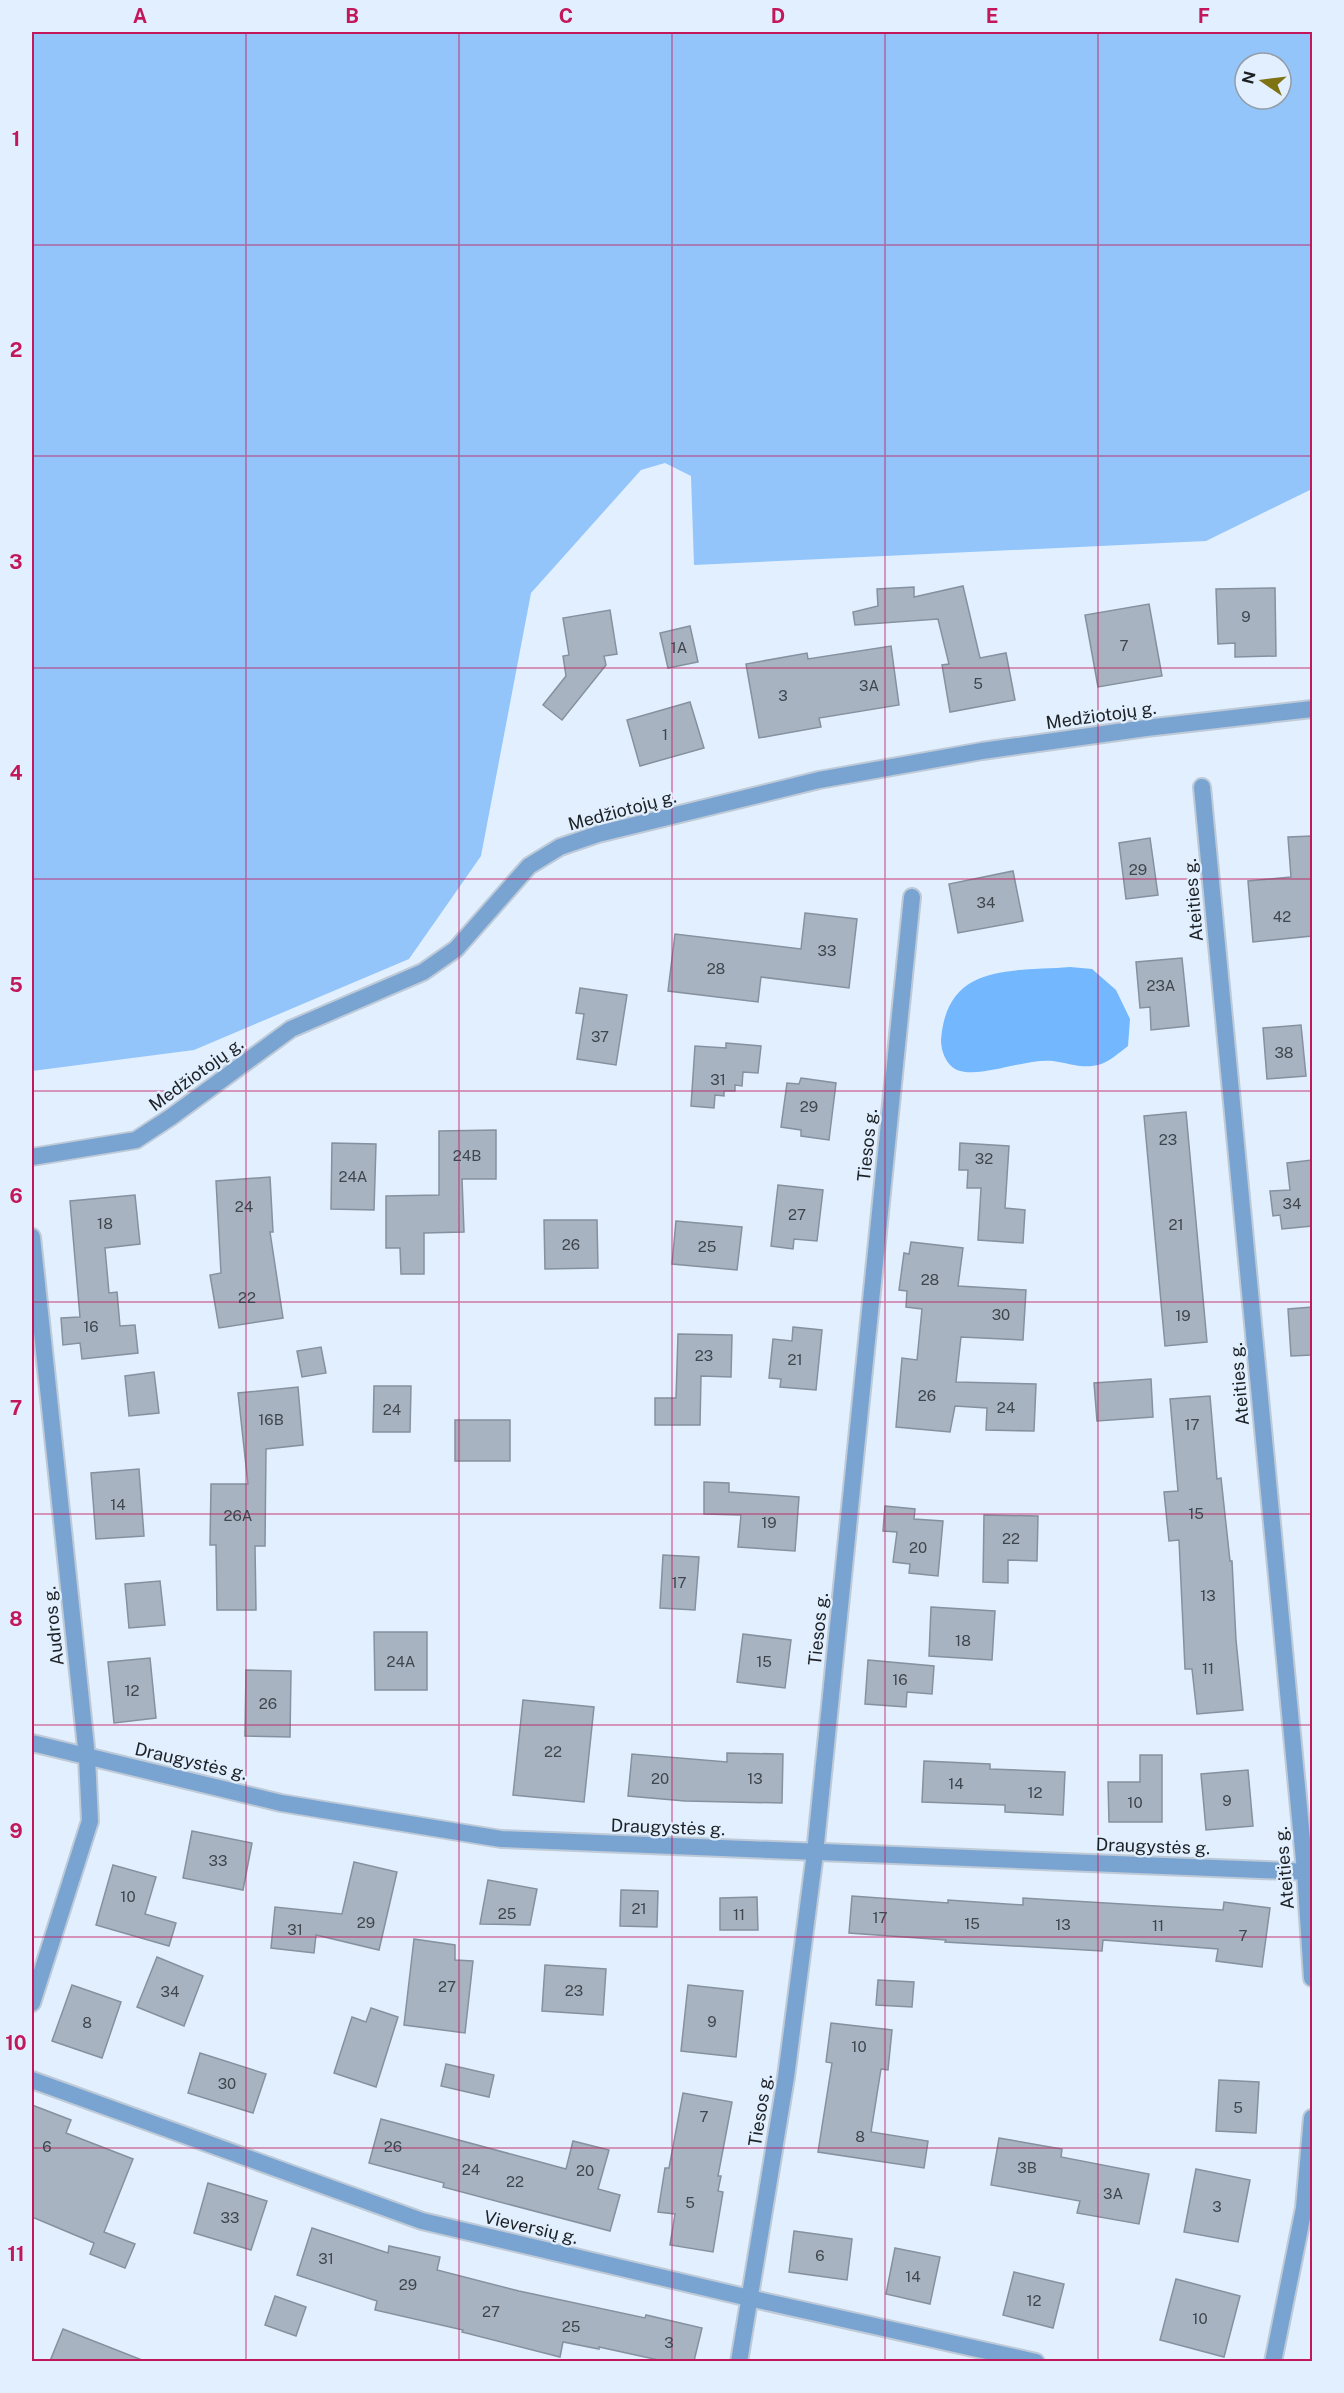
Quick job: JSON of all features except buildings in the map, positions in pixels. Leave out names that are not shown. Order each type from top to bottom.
[{"type":"street","name":"Medžiotojų g.","points":[[32,1157],[136,1140],[291,1029],[423,972],[456,949],[529,866],[560,847],[598,834],[819,780],[981,751],[1312,709]]},
{"type":"street","name":"Ateities g.","points":[[1202,787],[1309,1872],[1312,1978]]},
{"type":"street","name":"Tiesos g.","points":[[739,2361],[786,2077],[814,1853],[912,897]]},
{"type":"street","name":"Audros g.","points":[[32,1237],[87,1756],[90,1821],[32,2003]]},
{"type":"street","name":"Draugystės g.","points":[[32,1743],[281,1803],[501,1839],[1309,1872]]},
{"type":"street","name":"Vieversių g.","points":[[32,2080],[422,2221],[749,2298],[1036,2361]]},
{"type":"street","points":[[1273,2361],[1304,2208],[1312,2118]]},
{"type":"shaded area","points":[[32,32],[1312,32],[1312,489],[1206,541],[694,565],[691,476],[665,463],[641,470],[531,593],[481,856],[409,959],[194,1050],[32,1071]]},
{"type":"shaded area","points":[[1070,967],[1092,969],[1116,990],[1130,1019],[1128,1046],[1106,1062],[1092,1066],[1042,1061],[967,1072],[957,1070],[950,1065],[941,1044],[946,1015],[955,996],[969,984],[986,976],[1005,972]]}]
